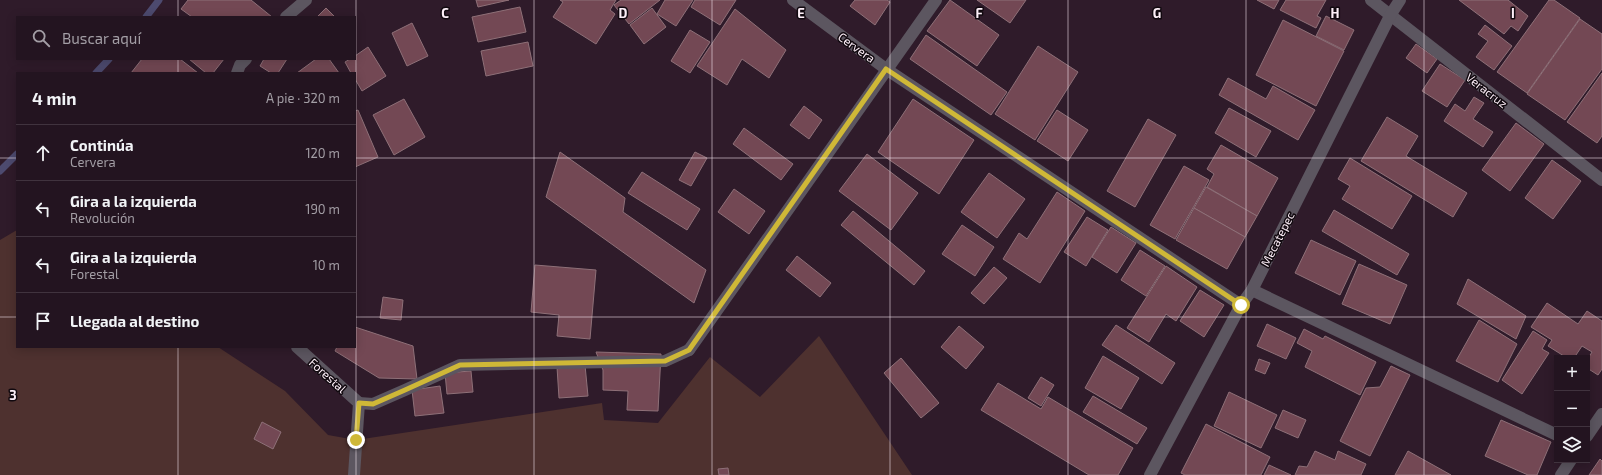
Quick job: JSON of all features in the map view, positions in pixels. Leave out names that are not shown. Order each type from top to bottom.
[{"type":"street","points":[[287,16],[306,0]]},
{"type":"street","name":"Cervera","points":[[793,0],[886,69],[1241,305]]},
{"type":"street","points":[[354,475],[359,403],[373,404],[460,365],[665,361],[689,350],[936,0]]},
{"type":"street","name":"Veracruz","points":[[1371,0],[1391,14],[1602,180]]},
{"type":"street","name":"Mecatepec","points":[[1150,475],[1241,305],[1252,290],[1391,14],[1400,0]]},
{"type":"street","points":[[237,72],[240,65],[245,60]]},
{"type":"street","points":[[1252,290],[1554,434]]},
{"type":"street","name":"Forestal","points":[[298,348],[359,403]]},
{"type":"street","points":[[1590,432],[1602,414]]},
{"type":"street","points":[[1561,475],[1569,463]]},
{"type":"shaded area","points":[[16,231],[16,348],[220,348],[285,391],[328,435],[356,440],[602,403],[604,420],[658,423],[710,357],[760,397],[819,336],[912,475],[0,475],[0,240]]},
{"type":"building","points":[[188,0],[251,0],[271,16],[191,16],[181,9]]},
{"type":"building","points":[[476,0],[509,0],[478,7]]},
{"type":"building","points":[[560,0],[616,0],[610,10],[615,14],[596,44],[553,17],[563,2]]},
{"type":"building","points":[[621,0],[660,0],[629,24],[614,5]]},
{"type":"building","points":[[665,0],[693,0],[676,26],[657,14]]},
{"type":"building","points":[[695,0],[736,0],[720,25],[691,7]]},
{"type":"building","points":[[855,0],[887,0],[890,2],[875,25],[850,6]]},
{"type":"building","points":[[950,0],[999,35],[977,66],[927,31]]},
{"type":"building","points":[[977,0],[1026,0],[1010,23]]},
{"type":"building","points":[[1257,0],[1279,0],[1274,9]]},
{"type":"building","points":[[1286,0],[1326,0],[1317,16],[1321,18],[1316,28],[1280,10]]},
{"type":"building","points":[[1459,0],[1508,0],[1528,16],[1518,31],[1511,26],[1504,34]]},
{"type":"building","points":[[1549,0],[1554,0],[1580,18],[1527,93],[1497,72]]},
{"type":"building","points":[[520,7],[526,32],[478,42],[472,17]]},
{"type":"building","points":[[326,8],[334,16],[318,16]]},
{"type":"building","points":[[652,8],[666,27],[644,44],[630,25]]},
{"type":"building","points":[[735,9],[786,50],[769,78],[742,59],[727,85],[697,66]]},
{"type":"building","points":[[1326,16],[1354,30],[1344,50],[1316,36]]},
{"type":"building","points":[[1580,19],[1602,34],[1602,69],[1565,120],[1527,94]]},
{"type":"building","points":[[1283,20],[1344,51],[1316,106],[1256,75]]},
{"type":"building","points":[[412,23],[428,56],[407,66],[392,33]]},
{"type":"building","points":[[1485,25],[1512,46],[1494,70],[1476,57],[1488,41],[1478,34]]},
{"type":"building","points":[[690,30],[710,42],[690,73],[671,61]]},
{"type":"building","points":[[926,35],[1007,92],[991,115],[910,59]]},
{"type":"building","points":[[528,42],[533,66],[486,76],[481,51]]},
{"type":"building","points":[[1416,44],[1437,59],[1427,73],[1406,58]]},
{"type":"building","points":[[1038,46],[1078,72],[1035,140],[995,114]]},
{"type":"building","points":[[368,47],[386,76],[362,91],[356,81],[356,72],[350,72],[345,62],[348,60],[356,60],[356,55]]},
{"type":"building","points":[[141,60],[181,60],[197,72],[132,72]]},
{"type":"building","points":[[190,60],[223,60],[214,72],[205,72]]},
{"type":"building","points":[[263,60],[286,60],[279,72],[269,72],[260,66]]},
{"type":"building","points":[[315,60],[330,60],[338,72],[298,72]]},
{"type":"building","points":[[1440,64],[1465,80],[1447,107],[1422,91]]},
{"type":"building","points":[[1602,73],[1602,136],[1597,143],[1567,122]]},
{"type":"building","points":[[1228,78],[1266,99],[1273,86],[1315,110],[1298,140],[1219,95]]},
{"type":"building","points":[[1474,97],[1484,103],[1473,119],[1493,132],[1483,147],[1444,121],[1455,104],[1465,111]]},
{"type":"building","points":[[404,99],[425,137],[394,155],[373,115]]},
{"type":"building","points":[[913,99],[974,140],[939,194],[878,152]]},
{"type":"building","points":[[804,106],[822,120],[809,139],[790,125]]},
{"type":"building","points":[[1229,108],[1271,131],[1256,157],[1215,133]]},
{"type":"building","points":[[358,110],[378,157],[356,167],[356,111]]},
{"type":"building","points":[[1057,110],[1088,130],[1068,161],[1037,141]]},
{"type":"building","points":[[1387,117],[1418,136],[1406,156],[1467,193],[1453,217],[1361,161]]},
{"type":"building","points":[[1148,119],[1176,135],[1135,207],[1107,191]]},
{"type":"building","points":[[1516,123],[1544,144],[1510,191],[1482,170]]},
{"type":"building","points":[[744,128],[793,164],[781,180],[733,144]]},
{"type":"building","points":[[1221,145],[1278,178],[1257,216],[1207,187],[1214,174],[1207,169]]},
{"type":"building","points":[[560,152],[625,198],[623,212],[706,270],[694,303],[546,197]]},
{"type":"building","points":[[695,152],[707,158],[691,186],[679,180]]},
{"type":"building","points":[[867,154],[918,193],[891,230],[839,191]]},
{"type":"building","points":[[1350,158],[1412,196],[1392,229],[1342,199],[1350,186],[1338,179]]},
{"type":"building","points":[[1552,160],[1581,181],[1553,219],[1525,198]]},
{"type":"building","points":[[1184,166],[1209,180],[1175,239],[1150,225]]},
{"type":"building","points":[[642,172],[700,209],[687,230],[628,193]]},
{"type":"building","points":[[989,173],[1025,199],[997,238],[961,212]]},
{"type":"building","points":[[1206,187],[1257,216],[1245,237],[1194,208]]},
{"type":"building","points":[[734,189],[765,211],[749,234],[718,212]]},
{"type":"building","points":[[1057,192],[1085,211],[1040,283],[1003,259],[1019,233],[1027,239]]},
{"type":"building","points":[[1194,208],[1245,237],[1227,269],[1176,240]]},
{"type":"building","points":[[1334,210],[1409,254],[1397,275],[1322,231]]},
{"type":"building","points":[[853,211],[925,271],[914,285],[841,225]]},
{"type":"building","points":[[1087,217],[1108,230],[1086,266],[1064,252]]},
{"type":"building","points":[[962,225],[994,247],[975,276],[942,254]]},
{"type":"building","points":[[1111,227],[1136,243],[1117,273],[1092,257]]},
{"type":"building","points":[[1311,240],[1356,261],[1340,295],[1295,273]]},
{"type":"building","points":[[1140,250],[1165,266],[1146,296],[1121,280]]},
{"type":"building","points":[[797,256],[831,283],[820,297],[786,270]]},
{"type":"building","points":[[1359,264],[1407,285],[1390,324],[1342,304]]},
{"type":"building","points":[[535,265],[596,270],[590,339],[557,336],[559,315],[531,312]]},
{"type":"building","points":[[1166,266],[1197,287],[1176,321],[1166,314],[1149,342],[1127,328]]},
{"type":"building","points":[[994,267],[1007,278],[984,304],[971,293]]},
{"type":"building","points":[[1468,279],[1526,316],[1516,339],[1457,304]]},
{"type":"building","points":[[1200,290],[1224,305],[1204,337],[1180,321]]},
{"type":"building","points":[[383,297],[403,300],[401,320],[380,318]]},
{"type":"building","points":[[1547,303],[1578,324],[1587,311],[1602,321],[1602,369],[1598,375],[1590,370],[1590,355],[1592,352],[1582,346],[1576,355],[1562,355],[1548,346],[1552,340],[1531,327]]},
{"type":"building","points":[[1479,320],[1517,344],[1498,382],[1456,361]]},
{"type":"building","points":[[1267,324],[1296,338],[1286,359],[1257,346]]},
{"type":"building","points":[[1116,325],[1175,363],[1162,384],[1102,345]]},
{"type":"building","points":[[959,326],[984,347],[966,369],[941,347]]},
{"type":"building","points":[[356,327],[413,346],[417,379],[379,378],[335,351],[336,348],[356,348]]},
{"type":"building","points":[[1304,329],[1323,339],[1325,336],[1376,362],[1360,395],[1305,367],[1312,351],[1297,343]]},
{"type":"building","points":[[1533,331],[1547,340],[1542,349],[1549,353],[1522,394],[1502,380]]},
{"type":"building","points":[[596,352],[661,354],[658,411],[627,410],[628,391],[603,390],[603,370]]},
{"type":"building","points":[[1103,356],[1139,378],[1121,409],[1085,388]]},
{"type":"building","points":[[901,358],[939,403],[921,418],[884,373]]},
{"type":"building","points":[[1259,359],[1270,363],[1265,374],[1255,370]]},
{"type":"building","points":[[585,365],[588,396],[559,398],[557,367]]},
{"type":"building","points":[[1391,366],[1410,375],[1370,456],[1340,441],[1366,388],[1380,387]]},
{"type":"building","points":[[471,371],[473,392],[447,394],[445,373]]},
{"type":"building","points":[[1041,377],[1054,385],[1041,406],[1028,398]]},
{"type":"building","points":[[998,383],[1041,409],[1048,397],[1133,448],[1118,475],[1089,475],[981,410]]},
{"type":"building","points":[[440,386],[444,413],[415,416],[412,390]]},
{"type":"building","points":[[1229,392],[1277,415],[1261,448],[1214,426]]},
{"type":"building","points":[[1093,396],[1147,428],[1137,444],[1083,412]]},
{"type":"building","points":[[1283,410],[1306,420],[1298,438],[1275,428]]},
{"type":"building","points":[[1501,420],[1551,442],[1537,475],[1528,475],[1485,456]]},
{"type":"building","points":[[262,422],[281,432],[273,449],[254,439]]},
{"type":"building","points":[[1206,424],[1270,457],[1261,475],[1185,475],[1181,473]]},
{"type":"building","points":[[1315,451],[1335,460],[1338,451],[1366,464],[1361,475],[1295,475],[1299,466],[1307,467]]},
{"type":"building","points":[[1408,451],[1451,475],[1395,475]]},
{"type":"building","points":[[1600,459],[1602,461],[1602,475],[1589,475]]},
{"type":"building","points":[[1269,465],[1291,475],[1264,475]]},
{"type":"building","points":[[728,468],[729,475],[719,475],[718,469]]},
{"type":"waterway","points":[[147,16],[159,0]]},
{"type":"waterway","points":[[97,72],[108,60]]},
{"type":"waterway","points":[[0,171],[16,155]]},
{"type":"route","points":[[356,440],[359,403],[373,404],[460,365],[665,361],[689,350],[886,69],[1241,305]]}]
